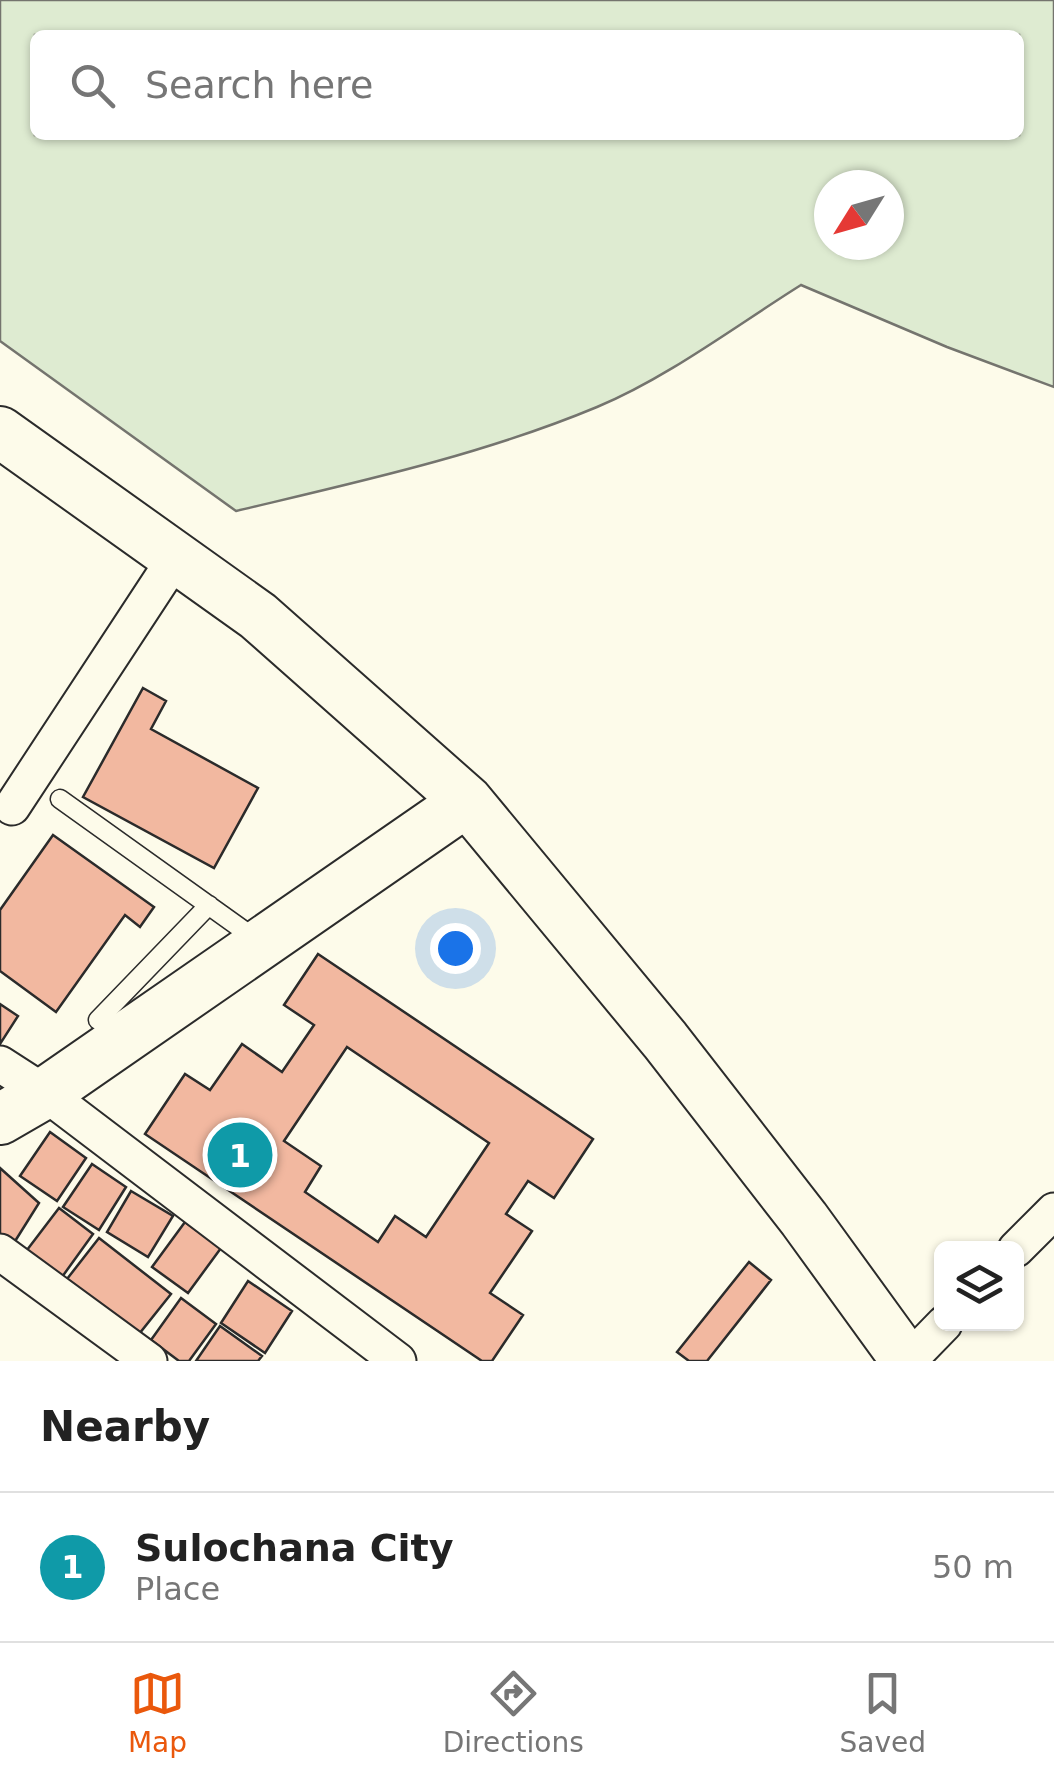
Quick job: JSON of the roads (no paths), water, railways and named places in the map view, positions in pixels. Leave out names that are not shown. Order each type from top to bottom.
[{"type":"street","points":[[0,432],[258,616],[467,801],[665,1040],[804,1219],[907,1361],[937,1331]]},
{"type":"street","points":[[12,807],[176,557]]},
{"type":"street","points":[[0,1119],[45,1093],[467,801]]},
{"type":"street","points":[[0,1064],[45,1093],[398,1361]]},
{"type":"street","points":[[1024,1242],[1054,1211]]},
{"type":"street","points":[[0,1252],[149,1361]]},
{"type":"lane","points":[[60,799],[262,943]]},
{"type":"lane","points":[[98,1020],[209,905]]},
{"type":"place","name":"Sulochana City","points":[[240,1155]]}]
